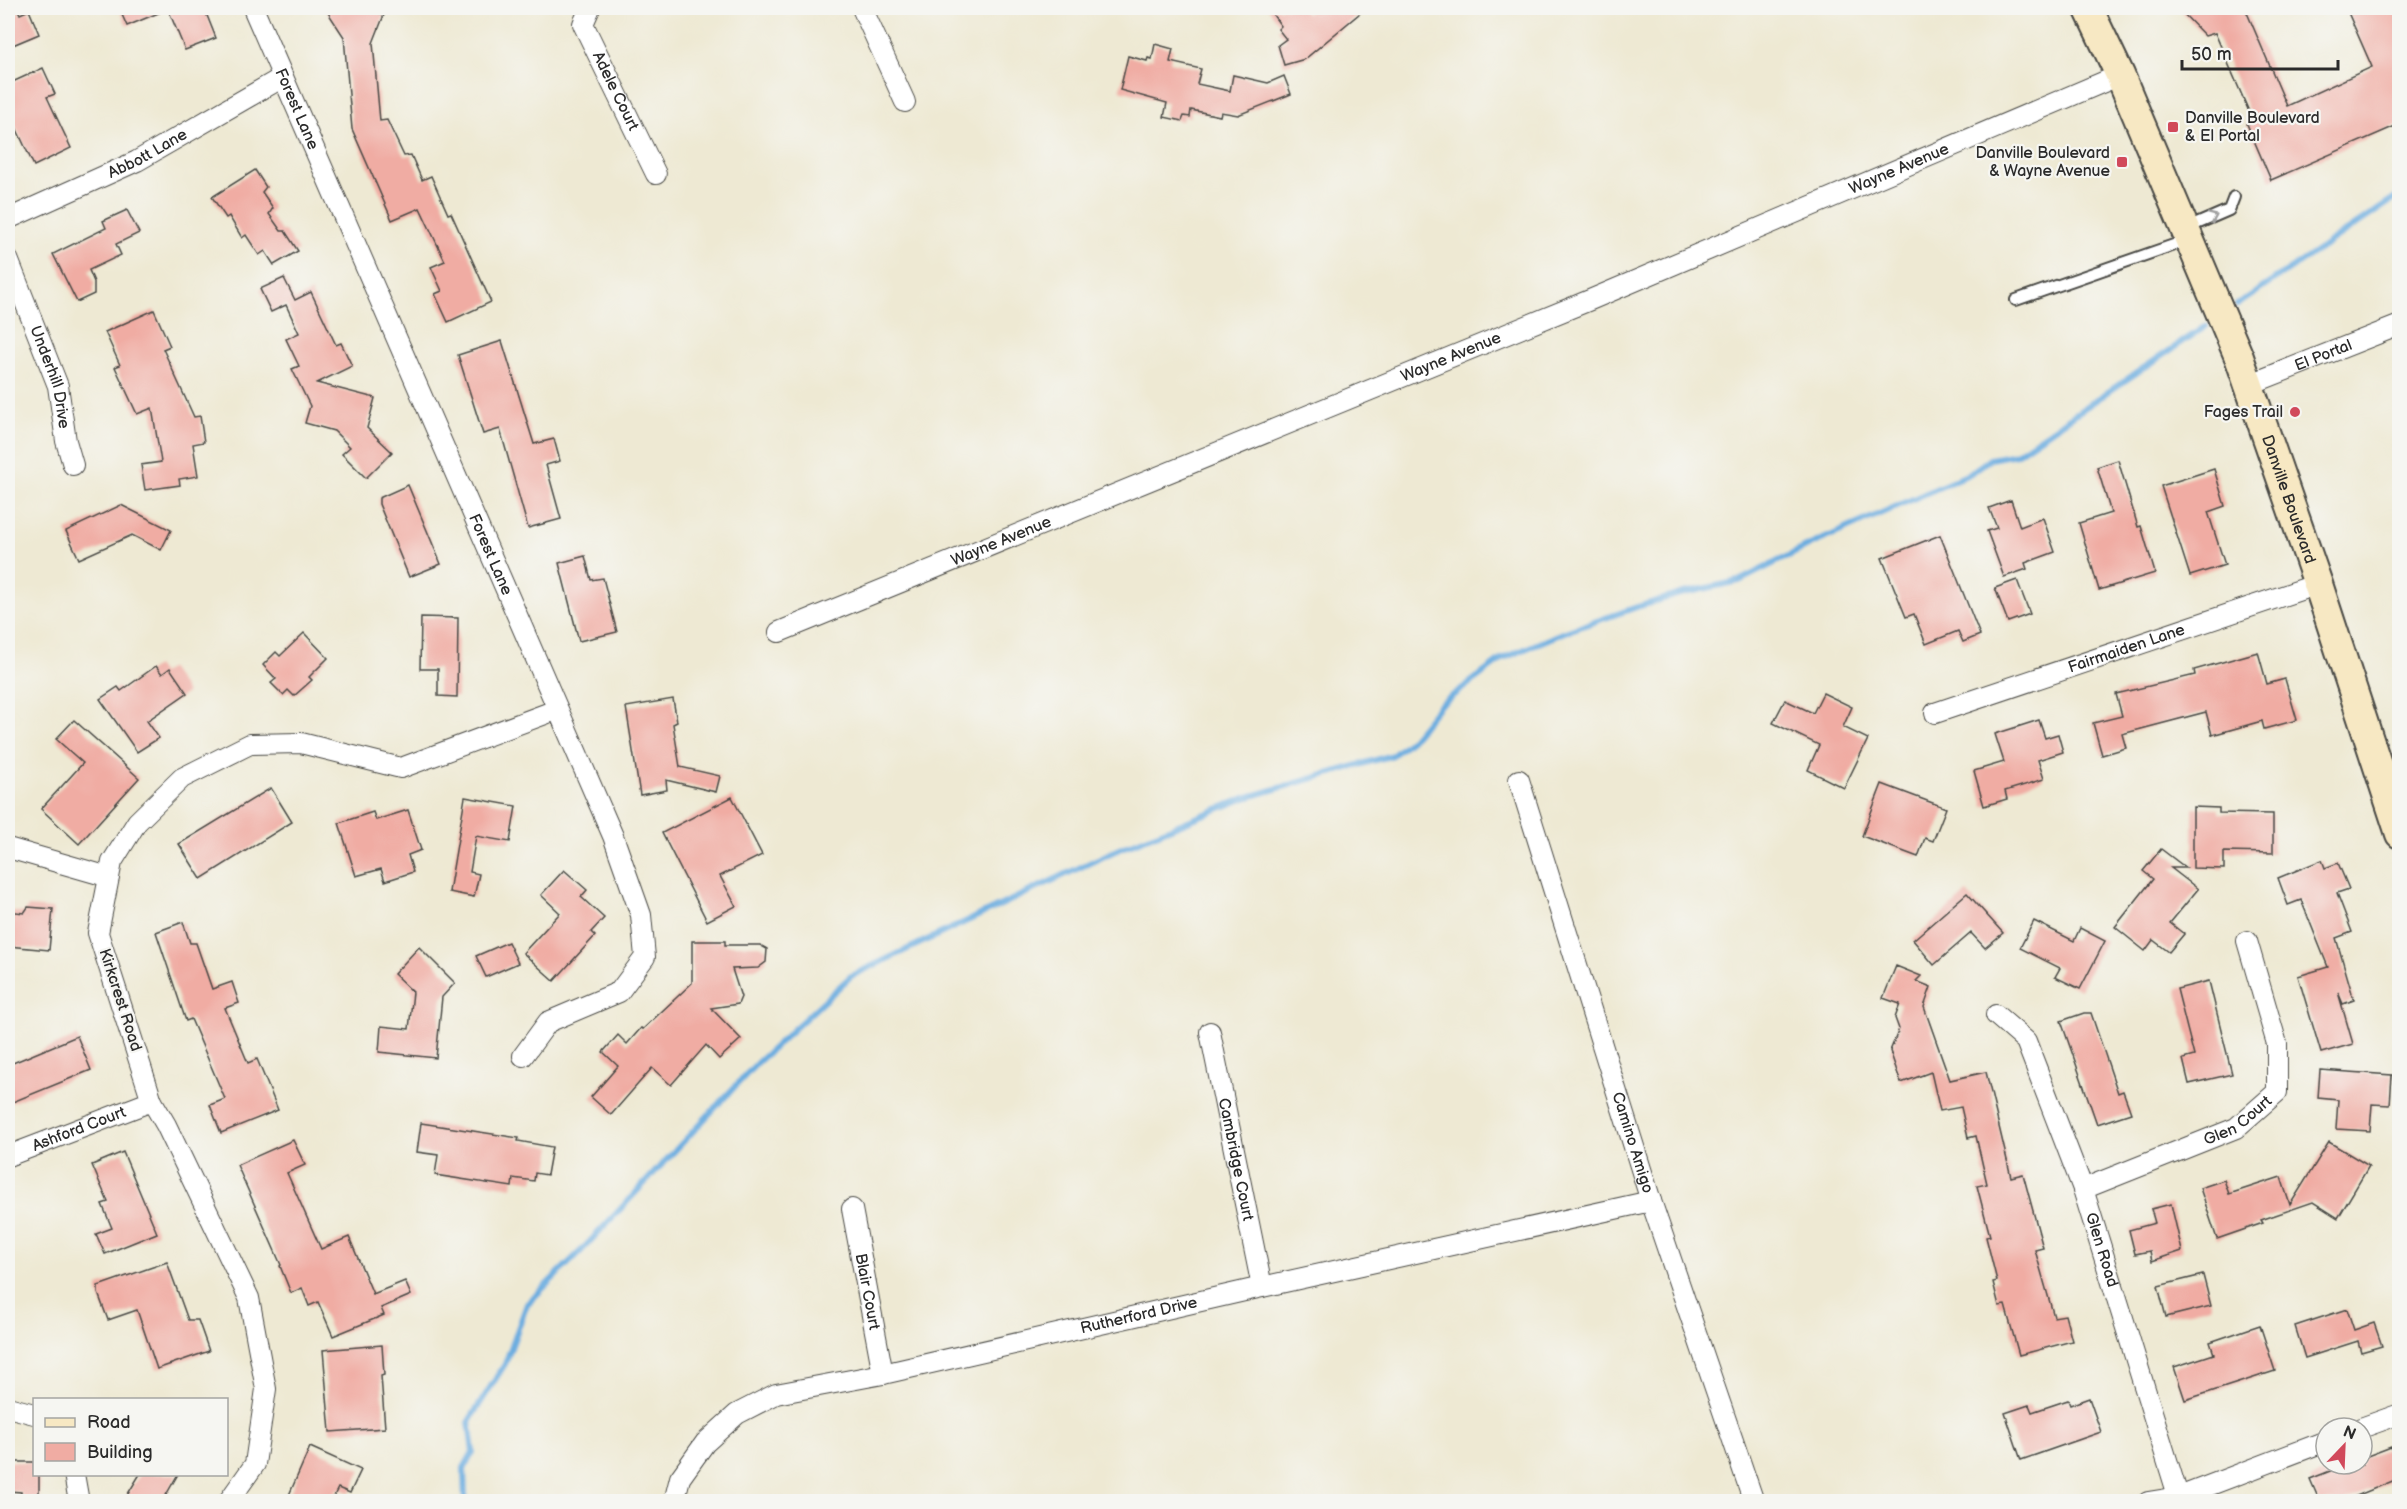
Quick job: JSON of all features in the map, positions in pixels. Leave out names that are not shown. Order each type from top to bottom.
[{"type":"main road","name":"Danville Boulevard","points":[[2088,8],[2120,75],[2239,357],[2318,584],[2400,834]]},
{"type":"street","name":"Forest Lane","points":[[253,8],[556,710],[613,836],[641,915],[645,957],[619,992],[548,1022],[523,1056]]},
{"type":"street","name":"Adele Court","points":[[590,8],[583,24],[656,174]]},
{"type":"street","points":[[862,8],[906,102]]},
{"type":"street","name":"Wayne Avenue","points":[[779,632],[1590,300],[2120,75]]},
{"type":"street","name":"Abbott Lane","points":[[8,219],[137,161],[283,77]]},
{"type":"street","name":"Underhill Drive","points":[[8,259],[58,386],[66,441],[73,465]]},
{"type":"street","name":"El Portal","points":[[2248,385],[2400,325]]},
{"type":"street","name":"Fairmaiden Lane","points":[[1935,713],[2318,584]]},
{"type":"street","name":"Kirkcrest Road","points":[[228,1502],[255,1464],[266,1389],[249,1299],[166,1125],[152,1101],[98,933],[112,862],[137,822],[182,778],[250,744],[301,743],[401,768],[556,710]]},
{"type":"street","name":"Camino Amigo","points":[[1519,780],[1652,1201],[1755,1502]]},
{"type":"street","points":[[8,848],[108,877]]},
{"type":"street","name":"Glen Court","points":[[2083,1190],[2236,1128],[2277,1092],[2277,1044],[2247,941]]},
{"type":"street","name":"Glen Road","points":[[1996,1016],[2026,1041],[2083,1190],[2180,1499]]},
{"type":"street","name":"Cambridge Court","points":[[1210,1032],[1262,1287]]},
{"type":"street","name":"Ashford Court","points":[[8,1156],[152,1101]]},
{"type":"street","name":"Rutherford Drive","points":[[674,1502],[680,1478],[705,1443],[737,1414],[776,1394],[883,1374],[1652,1201]]},
{"type":"street","name":"Blair Court","points":[[852,1209],[883,1374]]},
{"type":"street","points":[[8,1407],[33,1414]]},
{"type":"street","points":[[2374,1423],[2400,1414]]},
{"type":"street","points":[[2148,1502],[2180,1499],[2314,1446]]},
{"type":"street","points":[[74,1476],[79,1502]]},
{"type":"lane","points":[[2016,300],[2187,235],[2229,210],[2234,197]]},
{"type":"building","points":[[8,8],[17,8],[20,14],[29,10],[39,34],[8,47]]},
{"type":"building","points":[[119,8],[204,8],[216,38],[185,50],[168,9],[127,26]]},
{"type":"building","points":[[325,8],[364,8],[384,15],[373,43],[380,121],[387,120],[404,156],[411,155],[422,180],[431,176],[448,214],[451,213],[491,302],[448,322],[435,294],[442,291],[431,267],[445,261],[420,208],[392,220],[352,129],[344,37]]},
{"type":"building","points":[[1268,8],[1302,8],[1306,14],[1315,8],[1366,8],[1305,59],[1284,65],[1278,45],[1286,39],[1278,29],[1281,26]]},
{"type":"building","points":[[2178,8],[2245,8],[2287,106],[2372,67],[2346,8],[2400,8],[2400,124],[2271,180],[2247,124],[2253,121],[2215,33],[2205,36]]},
{"type":"building","points":[[1155,44],[1173,49],[1170,62],[1201,69],[1197,84],[1230,91],[1233,75],[1268,83],[1284,76],[1291,94],[1238,115],[1221,112],[1220,116],[1191,110],[1190,117],[1184,116],[1182,121],[1164,117],[1167,103],[1120,90],[1128,56],[1147,61],[1148,58],[1152,59]]},
{"type":"building","points":[[43,68],[55,94],[47,97],[71,148],[34,166],[12,119],[8,121],[8,84]]},
{"type":"building","points":[[255,170],[266,187],[262,192],[273,208],[269,214],[281,231],[285,231],[298,251],[274,265],[265,251],[259,255],[246,235],[242,238],[229,216],[226,218],[212,197]]},
{"type":"building","points":[[127,210],[139,233],[116,244],[121,255],[89,270],[94,282],[94,294],[77,302],[53,254],[106,228],[103,221]]},
{"type":"building","points":[[284,278],[295,300],[311,292],[336,345],[341,343],[352,366],[317,383],[375,398],[367,428],[392,452],[366,478],[342,454],[350,447],[334,431],[305,423],[310,406],[292,369],[299,366],[286,339],[299,333],[286,305],[271,312],[260,289]]},
{"type":"building","points":[[154,310],[170,346],[163,349],[194,417],[200,416],[204,442],[193,444],[198,476],[179,479],[180,485],[145,490],[141,465],[161,462],[152,408],[137,414],[115,367],[120,365],[105,332]]},
{"type":"building","points":[[502,341],[534,444],[554,439],[560,461],[546,465],[561,519],[528,528],[500,429],[483,434],[458,355]]},
{"type":"building","points":[[2118,460],[2138,527],[2141,526],[2155,573],[2099,590],[2079,523],[2111,513],[2097,467]]},
{"type":"building","points":[[2214,469],[2225,506],[2208,512],[2225,565],[2190,576],[2161,486]]},
{"type":"building","points":[[408,485],[441,564],[409,577],[379,504],[379,498]]},
{"type":"building","points":[[2011,500],[2020,527],[2043,518],[2055,552],[2025,563],[2027,569],[2004,577],[1987,531],[1997,528],[1989,508]]},
{"type":"building","points":[[121,505],[171,530],[161,550],[132,535],[79,559],[66,531]]},
{"type":"building","points":[[1940,535],[1980,635],[1963,642],[1958,631],[1926,644],[1914,614],[1906,617],[1882,558]]},
{"type":"building","points":[[585,556],[591,580],[603,578],[617,632],[579,641],[559,563]]},
{"type":"building","points":[[2017,580],[2030,614],[2008,622],[1995,588]]},
{"type":"building","points":[[421,617],[458,618],[457,697],[438,696],[438,669],[420,669]]},
{"type":"building","points":[[304,633],[328,658],[309,677],[312,680],[294,696],[288,690],[283,695],[271,683],[276,679],[263,665],[276,652],[280,656]]},
{"type":"building","points":[[2258,652],[2267,684],[2285,679],[2297,720],[2264,729],[2262,721],[2212,735],[2206,712],[2122,734],[2126,748],[2102,755],[2093,723],[2122,716],[2116,694],[2195,675],[2194,670]]},
{"type":"building","points":[[156,666],[162,674],[170,668],[187,693],[147,721],[159,738],[137,752],[100,699],[118,687],[121,691]]},
{"type":"building","points":[[1823,693],[1852,707],[1843,727],[1868,739],[1844,788],[1808,770],[1819,745],[1773,723],[1785,700],[1813,713]]},
{"type":"building","points":[[673,699],[677,722],[673,724],[680,767],[720,776],[716,792],[666,780],[667,790],[640,795],[626,707]]},
{"type":"building","points":[[74,720],[139,778],[79,844],[41,809],[83,763],[56,739]]},
{"type":"building","points":[[2039,720],[2045,738],[2058,734],[2063,752],[2038,760],[2044,779],[2005,791],[2007,799],[1984,806],[1974,771],[2004,762],[1995,734]]},
{"type":"building","points":[[1882,784],[1946,808],[1933,841],[1925,838],[1918,857],[1862,836]]},
{"type":"building","points":[[271,788],[292,822],[201,879],[179,844]]},
{"type":"building","points":[[465,797],[516,806],[510,842],[476,836],[470,872],[479,874],[474,897],[449,892]]},
{"type":"building","points":[[732,797],[762,855],[720,876],[736,906],[707,921],[662,833]]},
{"type":"building","points":[[2193,807],[2219,808],[2219,813],[2273,814],[2273,853],[2224,852],[2224,869],[2193,868]]},
{"type":"building","points":[[408,810],[421,850],[408,855],[413,872],[385,881],[381,869],[356,876],[339,823],[373,812],[376,820]]},
{"type":"building","points":[[2161,849],[2186,868],[2171,868],[2198,889],[2170,923],[2184,934],[2169,952],[2153,940],[2145,951],[2115,927],[2153,879],[2143,871]]},
{"type":"building","points":[[2322,860],[2325,868],[2338,863],[2349,889],[2337,893],[2352,932],[2336,938],[2354,1000],[2343,1004],[2338,992],[2353,1044],[2321,1053],[2298,976],[2328,967],[2301,900],[2288,905],[2278,878]]},
{"type":"building","points":[[564,870],[587,890],[581,897],[604,918],[591,932],[595,936],[554,981],[523,953],[560,913],[541,895]]},
{"type":"building","points":[[1967,893],[2003,933],[1985,948],[1971,933],[1934,965],[1913,940]]},
{"type":"building","points":[[28,907],[53,909],[49,950],[8,946],[8,911],[24,913]]},
{"type":"building","points":[[2034,921],[2074,941],[2080,928],[2105,941],[2080,989],[2055,977],[2060,968],[2020,948]]},
{"type":"building","points":[[183,922],[190,943],[196,943],[212,989],[232,982],[239,1003],[225,1008],[248,1063],[257,1059],[278,1110],[221,1133],[210,1105],[225,1099],[191,1019],[186,1021],[156,932]]},
{"type":"building","points":[[692,941],[725,941],[725,945],[760,945],[767,949],[766,962],[758,968],[732,969],[741,997],[738,1004],[711,1008],[741,1039],[719,1059],[706,1045],[671,1085],[652,1068],[611,1115],[591,1097],[618,1066],[603,1052],[618,1035],[627,1044],[641,1028],[643,1029],[692,983]]},
{"type":"building","points":[[508,942],[518,963],[486,977],[476,956]]},
{"type":"building","points":[[419,947],[455,983],[442,997],[436,1058],[379,1052],[381,1026],[409,1029],[413,992],[394,974]]},
{"type":"building","points":[[1896,966],[1921,976],[1916,981],[1931,987],[1924,1007],[1950,1080],[1986,1072],[2011,1177],[2023,1174],[2043,1248],[2035,1250],[2054,1317],[2065,1315],[2072,1341],[2019,1355],[2005,1305],[1999,1306],[1993,1282],[1997,1281],[1986,1237],[1990,1236],[1977,1186],[1987,1184],[1976,1136],[1968,1138],[1961,1107],[1940,1111],[1931,1072],[1901,1083],[1890,1051],[1899,1029],[1895,1018],[1900,1004],[1883,998]]},
{"type":"building","points":[[2209,981],[2232,1074],[2189,1084],[2183,1059],[2194,1056],[2177,989]]},
{"type":"building","points":[[2084,1013],[2091,1013],[2118,1093],[2123,1091],[2131,1113],[2097,1124],[2061,1021]]},
{"type":"building","points":[[77,1036],[91,1070],[8,1104],[8,1065]]},
{"type":"building","points":[[2320,1070],[2392,1075],[2390,1105],[2372,1104],[2370,1131],[2336,1129],[2338,1100],[2318,1098]]},
{"type":"building","points":[[421,1123],[519,1138],[518,1141],[552,1147],[547,1175],[535,1173],[534,1181],[513,1178],[512,1187],[435,1175],[438,1155],[417,1152]]},
{"type":"building","points":[[293,1140],[305,1165],[287,1173],[321,1249],[349,1237],[373,1294],[405,1281],[411,1295],[381,1308],[384,1315],[333,1336],[318,1302],[309,1306],[302,1288],[291,1293],[237,1165]]},
{"type":"building","points":[[2329,1142],[2369,1166],[2338,1218],[2313,1202],[2261,1220],[2263,1223],[2217,1239],[2200,1188],[2224,1180],[2229,1194],[2281,1177],[2290,1205]]},
{"type":"building","points":[[123,1152],[157,1233],[105,1254],[96,1234],[112,1228],[102,1204],[108,1202],[92,1165]]},
{"type":"building","points":[[2171,1204],[2182,1251],[2152,1261],[2150,1251],[2135,1254],[2129,1230],[2155,1223],[2151,1209]]},
{"type":"building","points":[[167,1262],[188,1320],[198,1320],[209,1351],[157,1369],[137,1310],[108,1320],[98,1293],[98,1286]]},
{"type":"building","points":[[2203,1275],[2211,1306],[2166,1317],[2158,1286]]},
{"type":"building","points":[[2347,1309],[2354,1330],[2374,1323],[2382,1346],[2361,1352],[2358,1341],[2305,1358],[2295,1326]]},
{"type":"building","points":[[2260,1325],[2275,1371],[2185,1400],[2174,1367],[2214,1354],[2210,1342]]},
{"type":"building","points":[[382,1345],[384,1375],[381,1376],[385,1428],[330,1432],[323,1350]]},
{"type":"building","points":[[2089,1398],[2101,1432],[2021,1460],[2005,1413],[2029,1405],[2032,1412],[2068,1400],[2070,1405]]},
{"type":"building","points":[[310,1447],[361,1470],[350,1493],[338,1488],[331,1502],[286,1502]]},
{"type":"building","points":[[2391,1447],[2400,1467],[2400,1478],[2342,1502],[2320,1502],[2310,1479],[2318,1476],[2374,1476],[2374,1453]]},
{"type":"building","points":[[8,1462],[33,1462],[33,1476],[39,1476],[39,1502],[21,1502],[21,1492],[8,1491]]},
{"type":"building","points":[[139,1476],[177,1476],[162,1502],[123,1502]]},
{"type":"waterway","points":[[2237,305],[2400,195]]},
{"type":"waterway","points":[[465,1502],[464,1468],[473,1452],[469,1421],[505,1364],[527,1304],[581,1251],[757,1063],[851,976],[1119,849],[1245,798],[1393,755],[1411,740],[1440,705],[1502,659],[1562,633],[1637,607],[1680,594],[1739,581],[1810,545],[1969,474],[1990,459],[2016,454],[2206,326]]},
{"type":"place","name":"Danville Boulevard & El Portal","points":[[2173,127]]},
{"type":"place","name":"Danville Boulevard & Wayne Avenue","points":[[2122,162]]},
{"type":"place","name":"Fages Trail","points":[[2295,412]]}]
